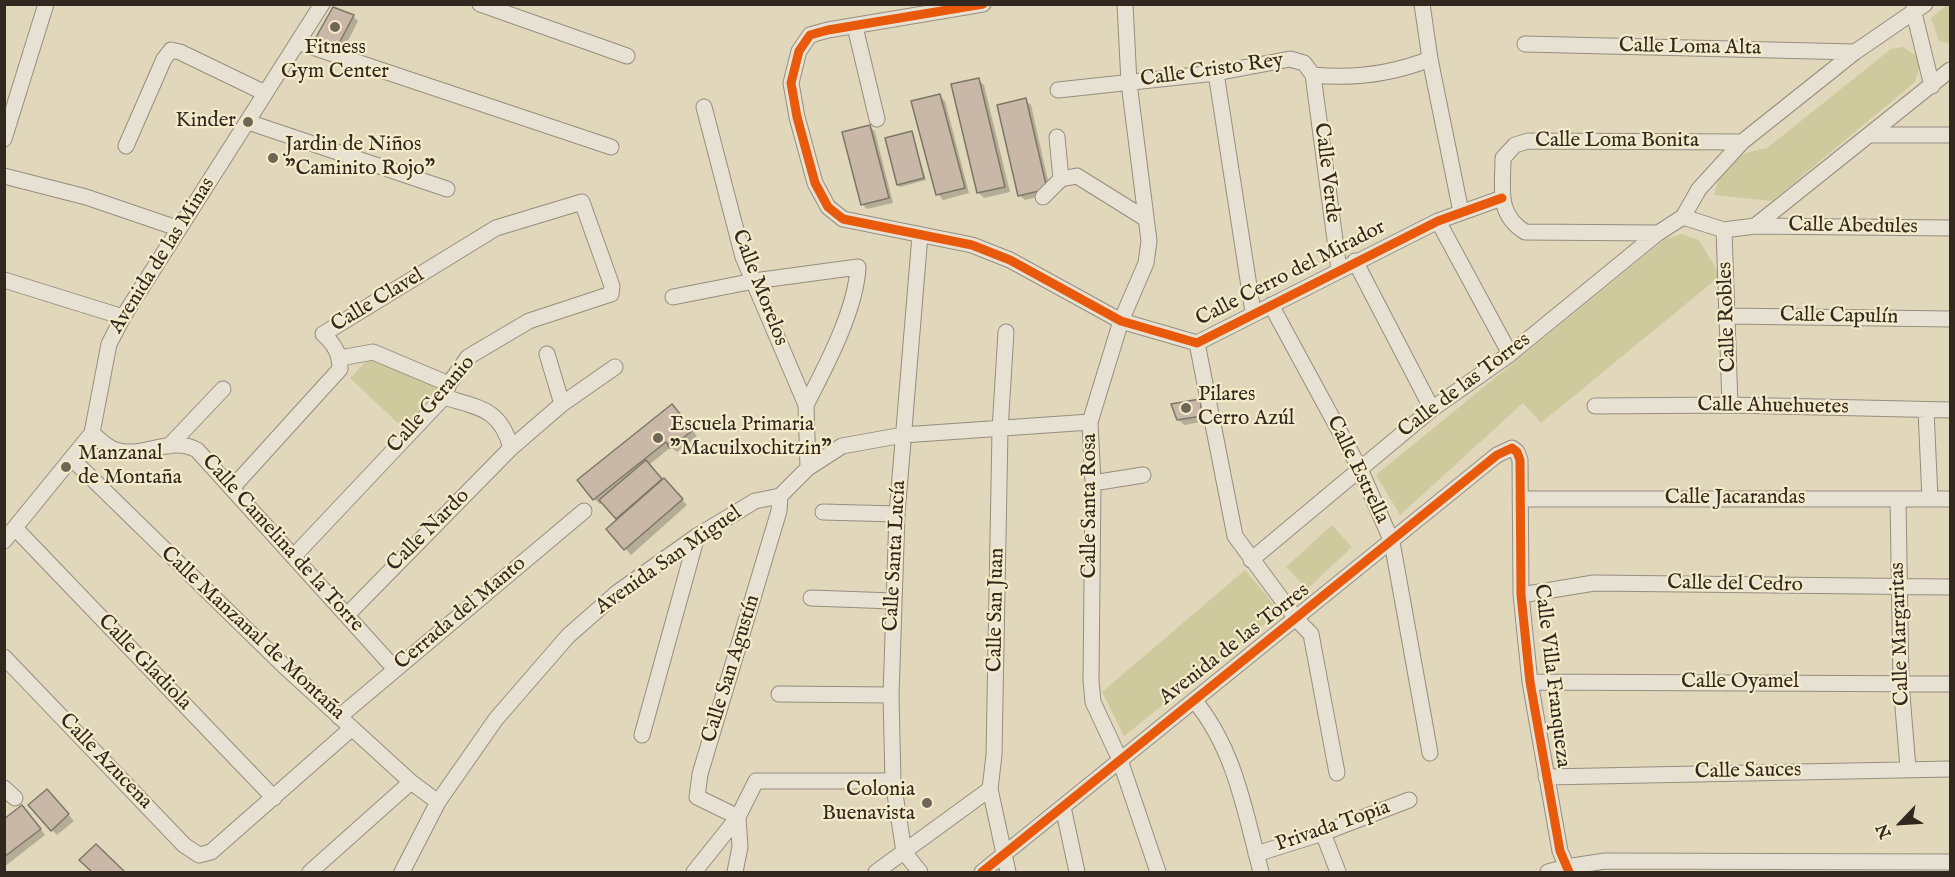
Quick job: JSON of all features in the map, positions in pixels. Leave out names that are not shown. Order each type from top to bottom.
[{"type":"street","points":[[4,139],[46,4]]},
{"type":"street","name":"Avenida de las Minas","points":[[4,541],[92,433],[109,344],[123,316],[177,228],[300,43],[322,4]]},
{"type":"street","points":[[480,4],[627,56]]},
{"type":"street","points":[[877,119],[855,27],[983,4]]},
{"type":"street","name":"Calle Santa Rosa","points":[[1125,4],[1129,83],[1149,242],[1146,264],[1121,321],[1090,422],[1093,483],[1090,680],[1093,702],[1120,760],[1158,873]]},
{"type":"street","points":[[1422,4],[1430,59],[1461,212]]},
{"type":"street","points":[[1918,7],[1932,86]]},
{"type":"street","name":"Calle de las Torres","points":[[1251,560],[1432,409],[1510,354],[1658,233],[1683,217],[1699,189],[1742,142],[1855,52],[1918,7]]},
{"type":"street","name":"Calle Cerro del Mirador","points":[[855,27],[810,35],[799,51],[791,83],[797,117],[815,183],[828,207],[843,219],[972,245],[1010,260],[1121,321],[1197,343],[1253,312],[1438,220],[1502,198]]},
{"type":"street","points":[[300,43],[611,147]]},
{"type":"street","name":"Calle Loma Alta","points":[[1525,44],[1855,52]]},
{"type":"street","points":[[126,146],[164,59],[171,51],[180,52],[265,93]]},
{"type":"street","name":"Calle Cristo Rey","points":[[1058,90],[1216,73],[1290,59],[1304,63],[1313,75],[1336,77],[1370,75],[1430,59]]},
{"type":"street","points":[[1683,217],[1724,230],[1755,226],[1873,135],[1950,70]]},
{"type":"street","points":[[1216,73],[1253,312]]},
{"type":"street","name":"Calle Verde","points":[[1313,75],[1339,270]]},
{"type":"street","name":"Calle Morelos","points":[[704,107],[743,257],[806,405],[808,468]]},
{"type":"street","points":[[248,122],[447,189]]},
{"type":"street","points":[[1873,135],[1950,135]]},
{"type":"street","points":[[1057,137],[1060,179]]},
{"type":"street","name":"Calle Loma Bonita","points":[[1502,198],[1503,158],[1515,145],[1528,141],[1742,142]]},
{"type":"street","points":[[4,176],[86,196],[177,228]]},
{"type":"street","points":[[1043,197],[1060,179],[1077,176],[1146,219]]},
{"type":"street","points":[[1502,198],[1505,211],[1513,224],[1525,232],[1658,233]]},
{"type":"street","name":"Calle Clavel","points":[[232,488],[340,369],[340,358],[333,343],[323,334],[496,228],[582,202],[612,286],[611,294],[601,299]]},
{"type":"street","points":[[1438,220],[1510,354]]},
{"type":"street","name":"Calle Abedules","points":[[1755,226],[1950,228]]},
{"type":"street","name":"Calle Robles","points":[[1724,230],[1730,405]]},
{"type":"street","name":"Calle Santa Lucía","points":[[920,235],[897,514],[891,695],[892,781],[904,852],[920,873]]},
{"type":"street","points":[[1354,261],[1432,409]]},
{"type":"street","points":[[673,297],[754,281],[858,267],[858,278],[845,317],[806,405]]},
{"type":"street","points":[[4,280],[123,316]]},
{"type":"street","name":"Calle Geranio","points":[[294,556],[447,390],[468,357],[529,321],[601,299]]},
{"type":"street","name":"Calle Estrella","points":[[1271,305],[1360,469],[1392,542],[1430,753]]},
{"type":"street","name":"Calle Capulín","points":[[1728,316],[1950,319]]},
{"type":"street","points":[[1000,430],[1006,332]]},
{"type":"street","points":[[1197,343],[1235,536],[1297,620],[1311,634],[1337,773]]},
{"type":"street","points":[[340,358],[373,352],[485,409],[496,416],[507,433],[511,448]]},
{"type":"street","points":[[547,354],[562,404]]},
{"type":"street","name":"Calle Nardo","points":[[347,615],[511,448],[562,404],[615,367]]},
{"type":"street","points":[[169,446],[223,389]]},
{"type":"street","name":"Calle Ahuehuetes","points":[[1595,406],[1730,405],[1950,410]]},
{"type":"street","points":[[1926,410],[1930,499]]},
{"type":"street","points":[[780,496],[808,468],[842,446],[903,435],[1090,422]]},
{"type":"street","name":"Calle San Juan","points":[[990,789],[994,755],[1000,430]]},
{"type":"street","name":"Calle Camelina de la Torre","points":[[92,433],[113,450],[127,453],[188,445],[197,450],[395,669]]},
{"type":"street","name":"Calle Villa Franqueza","points":[[1512,448],[1517,452],[1520,460],[1521,595],[1530,682],[1560,851],[1568,870]]},
{"type":"street","name":"Avenida de las Torres","points":[[982,873],[1194,700],[1297,620],[1497,455],[1512,448]]},
{"type":"street","name":"Calle Manzanal de Montaña","points":[[72,459],[339,717],[411,782],[438,802]]},
{"type":"street","points":[[1093,483],[1143,475]]},
{"type":"street","name":"Avenida San Miguel","points":[[402,873],[438,802],[496,719],[568,636],[618,592],[697,536],[755,501],[780,496]]},
{"type":"street","name":"Calle San Agustín","points":[[738,818],[697,796],[700,774],[779,511],[780,496]]},
{"type":"street","name":"Calle Jacarandas","points":[[1521,499],[1950,499]]},
{"type":"street","name":"Calle Margaritas","points":[[1898,499],[1901,683],[1908,768]]},
{"type":"street","name":"Cerrada del Manto","points":[[339,717],[584,511]]},
{"type":"street","points":[[824,512],[897,514]]},
{"type":"street","name":"Calle Gladiola","points":[[15,528],[274,798]]},
{"type":"street","points":[[642,735],[697,536]]},
{"type":"street","name":"Calle del Cedro","points":[[1521,595],[1594,583],[1950,587]]},
{"type":"street","points":[[811,598],[893,602]]},
{"type":"street","name":"Calle Azucena","points":[[4,657],[184,845],[199,855],[211,852],[274,798]]},
{"type":"street","name":"Calle Oyamel","points":[[1530,682],[1950,684]]},
{"type":"street","points":[[779,694],[891,695]]},
{"type":"street","points":[[1194,700],[1212,722],[1238,780],[1261,873]]},
{"type":"street","points":[[274,798],[352,728]]},
{"type":"street","name":"Calle Sauces","points":[[1546,777],[1908,768],[1950,769]]},
{"type":"street","points":[[694,873],[738,818],[756,781],[892,781]]},
{"type":"street","points":[[310,873],[411,782]]},
{"type":"street","points":[[876,873],[990,789],[1006,853],[1008,873]]},
{"type":"street","name":"Privada Topia","points":[[1256,854],[1323,833],[1409,800]]},
{"type":"street","points":[[1063,807],[1077,873]]},
{"type":"street","points":[[735,873],[740,847],[738,818]]},
{"type":"street","points":[[1323,833],[1338,873]]},
{"type":"street","points":[[1548,873],[1605,861],[1950,862]]},
{"type":"shaded area","points":[[1950,5],[1950,43],[1939,41],[1931,18]]},
{"type":"shaded area","points":[[1903,47],[1916,56],[1920,65],[1915,82],[1772,201],[1714,195],[1721,175],[1732,161],[1746,153],[1767,148],[1891,49]]},
{"type":"shaded area","points":[[1682,234],[1700,241],[1720,276],[1541,423],[1523,403],[1400,515],[1376,475],[1665,239]]},
{"type":"shaded area","points":[[373,354],[441,385],[403,428],[350,378]]},
{"type":"shaded area","points":[[1332,525],[1352,547],[1307,589],[1286,567]]},
{"type":"shaded area","points":[[1245,570],[1280,612],[1124,736],[1102,692]]},
{"type":"building","name":"Fitness Gym Center","points":[[333,7],[354,15],[337,47],[315,39]]},
{"type":"building","points":[[979,78],[1005,187],[977,193],[951,84]]},
{"type":"building","points":[[940,94],[965,188],[936,195],[911,101]]},
{"type":"building","points":[[1026,98],[1047,189],[1018,196],[997,105]]},
{"type":"building","points":[[870,125],[889,198],[861,205],[842,132]]},
{"type":"building","points":[[912,131],[924,178],[897,185],[885,138]]},
{"type":"building","name":"Pilares Cerro Azúl","points":[[1200,399],[1202,416],[1177,420],[1171,404]]},
{"type":"building","points":[[672,404],[693,430],[670,448],[666,442],[593,500],[577,480]]},
{"type":"building","points":[[646,460],[662,479],[616,519],[599,500]]},
{"type":"building","points":[[664,478],[683,499],[624,550],[606,529]]},
{"type":"building","points":[[47,789],[69,814],[51,831],[28,805]]},
{"type":"building","points":[[22,805],[41,829],[4,857],[4,819]]},
{"type":"building","points":[[96,844],[125,872],[92,872],[79,860]]},
{"type":"cycle path","points":[[983,4],[828,30],[810,35],[799,51],[791,83],[797,117],[815,183],[828,207],[843,219],[972,245],[1010,260],[1121,321],[1197,343],[1438,221],[1502,198]]},
{"type":"cycle path","points":[[982,872],[1497,455],[1512,448],[1517,452],[1520,460],[1521,595],[1530,682],[1560,851],[1569,872]]},
{"type":"place","name":"Fitness Gym Center","points":[[335,27]]},
{"type":"place","name":"Kinder","points":[[248,122]]},
{"type":"place","name":"Jardin de Niños \"Caminito Rojo\"","points":[[273,158]]},
{"type":"place","name":"Pilares Cerro Azúl","points":[[1186,408]]},
{"type":"place","name":"Escuela Primaria \"Macuilxochitzin\"","points":[[658,438]]},
{"type":"place","name":"Manzanal de Montaña","points":[[66,467]]},
{"type":"place","name":"Colonia Buenavista","points":[[927,803]]}]
